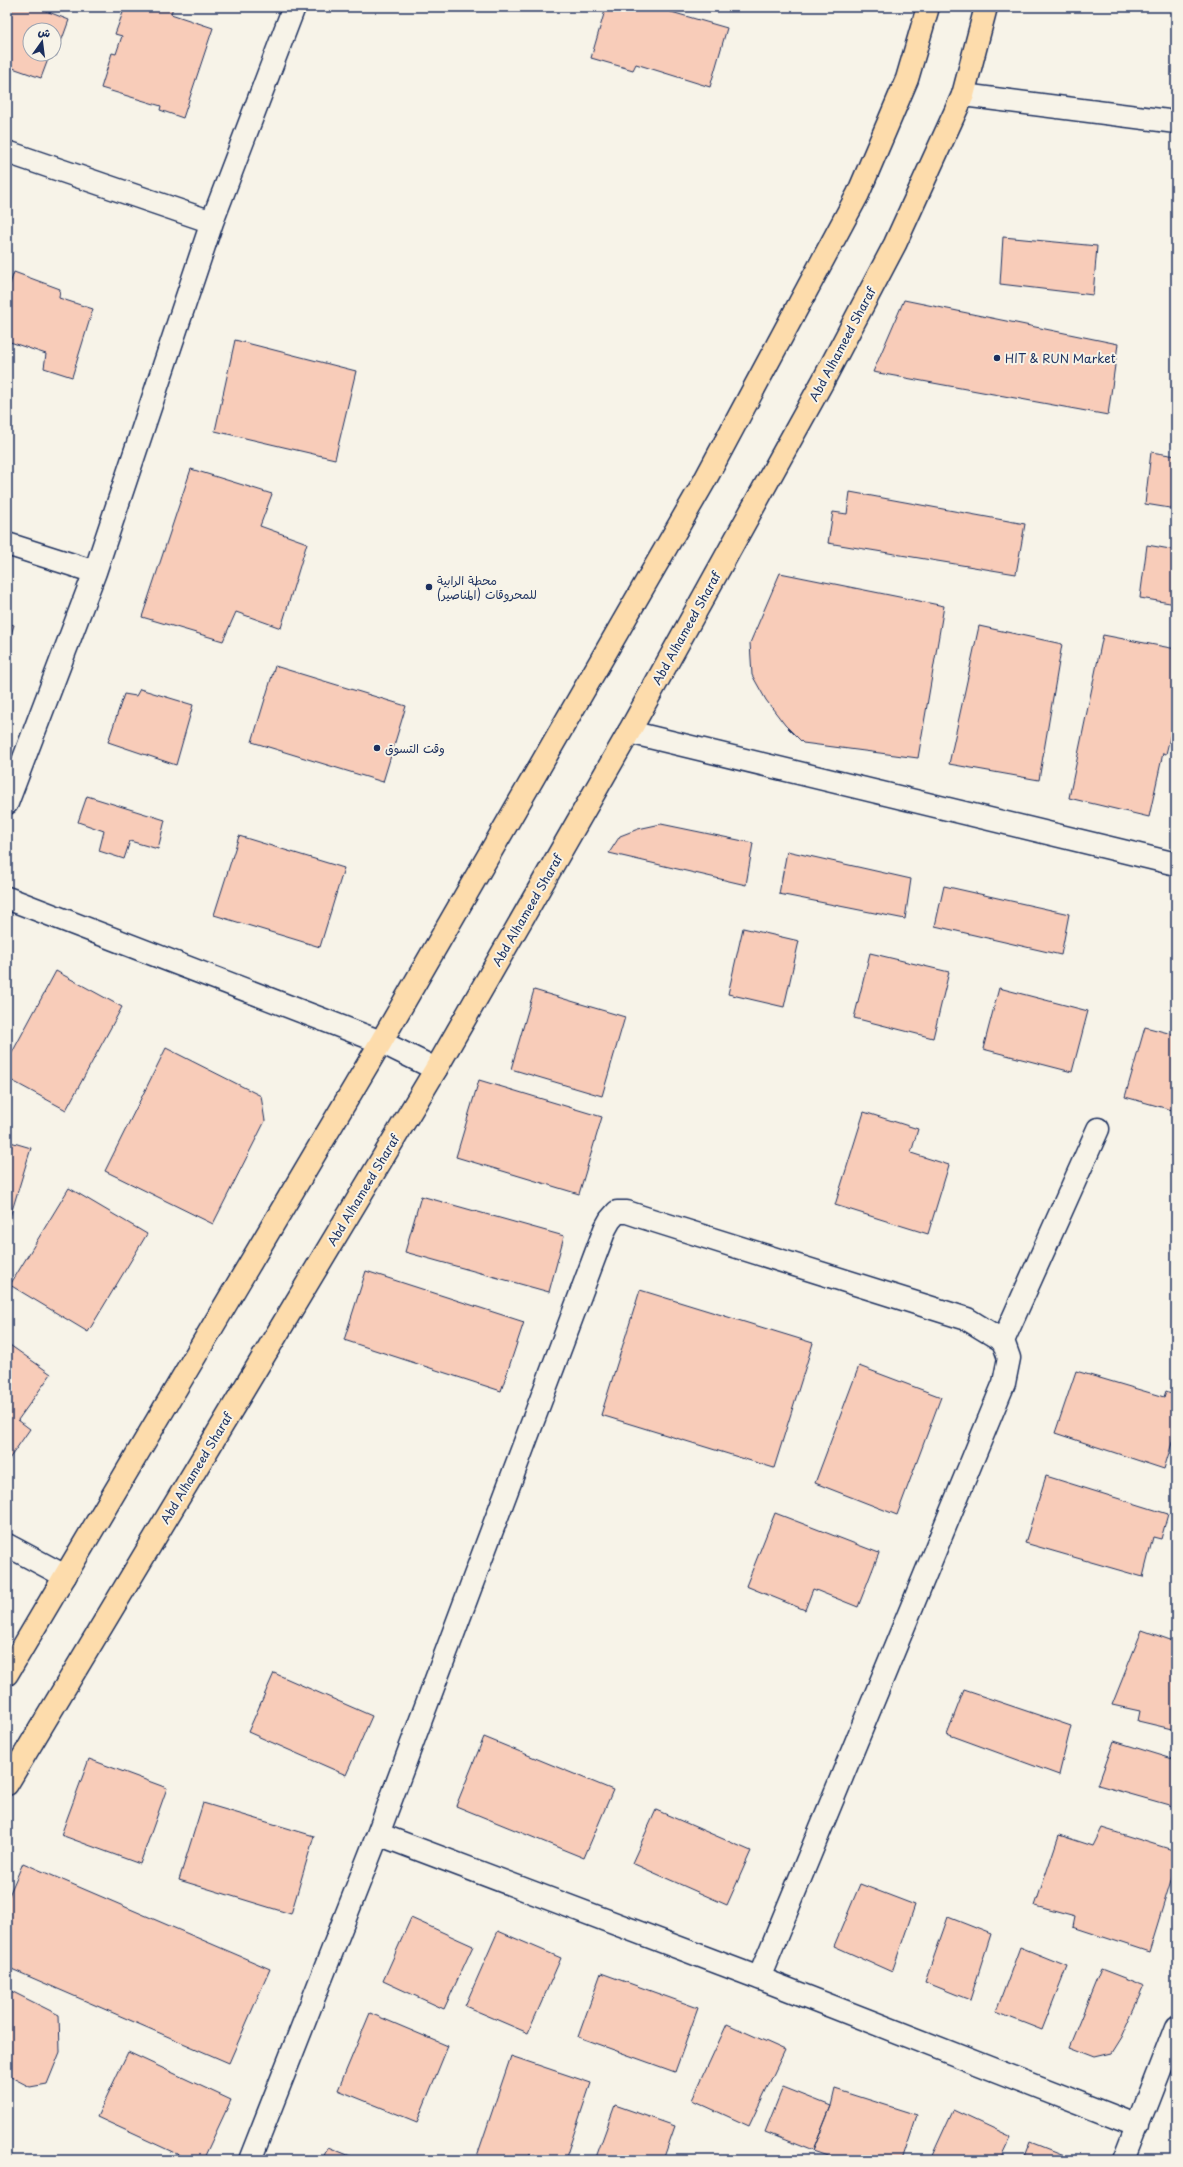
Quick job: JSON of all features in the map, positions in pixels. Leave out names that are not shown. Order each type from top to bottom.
[{"type":"main road","points":[[7,1674],[381,1042],[705,480],[858,194],[907,79],[928,7]]},
{"type":"main road","name":"Abd Alhameed Sharaf","points":[[7,1784],[436,1069],[629,732],[823,381],[895,244],[962,95],[986,7]]},
{"type":"street","points":[[7,803],[95,572],[212,222],[294,7]]},
{"type":"street","points":[[962,95],[1176,122]]},
{"type":"street","points":[[7,152],[212,222]]},
{"type":"street","points":[[7,544],[95,572]]},
{"type":"street","points":[[629,732],[1176,864]]},
{"type":"street","points":[[7,898],[381,1042],[436,1069]]},
{"type":"street","points":[[758,1978],[1004,1383],[1008,1358],[1003,1341],[1098,1129]]},
{"type":"street","points":[[250,2160],[378,1834],[605,1229],[617,1212],[627,1212],[967,1319],[1003,1341]]},
{"type":"street","points":[[7,1545],[65,1576]]},
{"type":"street","points":[[378,1834],[758,1978],[1138,2126]]},
{"type":"street","points":[[1124,2160],[1176,2026]]},
{"type":"building","points":[[7,7],[36,7],[69,20],[62,39],[62,22],[22,22],[22,62],[47,62],[41,78],[7,66]]},
{"type":"building","points":[[125,7],[173,7],[171,14],[213,28],[183,118],[160,110],[161,106],[101,88],[112,53],[116,54],[122,36],[115,34]]},
{"type":"building","points":[[606,7],[654,7],[727,28],[710,87],[636,64],[633,70],[591,58]]},
{"type":"building","points":[[1173,149],[1176,150],[1176,216],[1172,215]]},
{"type":"building","points":[[1003,237],[1097,246],[1093,295],[1000,284]]},
{"type":"building","points":[[14,272],[60,289],[59,298],[93,309],[72,377],[44,368],[46,354],[7,341],[7,293]]},
{"type":"building","name":"HIT & RUN Market","points":[[904,300],[1118,344],[1108,415],[873,372]]},
{"type":"building","points":[[235,340],[356,371],[335,459],[215,431]]},
{"type":"building","points":[[1151,452],[1176,456],[1176,509],[1145,504]]},
{"type":"building","points":[[191,469],[272,494],[260,526],[307,543],[281,628],[236,612],[223,641],[142,617]]},
{"type":"building","points":[[850,492],[1025,524],[1016,574],[828,543],[833,512],[847,514]]},
{"type":"building","points":[[1147,545],[1176,550],[1176,604],[1140,598]]},
{"type":"building","points":[[780,573],[944,606],[918,758],[803,743],[785,725],[766,700],[752,675],[750,643]]},
{"type":"building","points":[[7,623],[14,625],[7,648]]},
{"type":"building","points":[[979,626],[1062,644],[1039,780],[949,764]]},
{"type":"building","points":[[1103,635],[1176,649],[1176,734],[1171,733],[1166,754],[1163,753],[1149,817],[1069,798]]},
{"type":"building","points":[[275,666],[406,706],[383,782],[252,742]]},
{"type":"building","points":[[140,689],[193,705],[176,765],[108,742],[124,694],[136,696]]},
{"type":"building","points":[[87,796],[165,820],[158,849],[130,841],[124,859],[99,851],[104,831],[78,822]]},
{"type":"building","points":[[661,824],[753,843],[746,885],[609,853],[620,836],[638,829]]},
{"type":"building","points":[[239,836],[344,868],[320,947],[214,915]]},
{"type":"building","points":[[787,851],[911,879],[905,919],[779,894]]},
{"type":"building","points":[[944,886],[1069,914],[1061,955],[935,926]]},
{"type":"building","points":[[743,928],[799,941],[784,1007],[728,994]]},
{"type":"building","points":[[870,953],[949,972],[933,1038],[854,1018]]},
{"type":"building","points":[[56,971],[122,1007],[66,1110],[7,1078],[7,1062]]},
{"type":"building","points":[[999,988],[1088,1011],[1072,1072],[983,1049]]},
{"type":"building","points":[[534,990],[625,1017],[602,1096],[511,1069]]},
{"type":"building","points":[[1145,1027],[1176,1035],[1176,1096],[1172,1110],[1125,1097]]},
{"type":"building","points":[[166,1048],[261,1096],[265,1121],[213,1224],[105,1171]]},
{"type":"building","points":[[479,1080],[602,1117],[579,1194],[456,1157]]},
{"type":"building","points":[[864,1112],[918,1129],[911,1153],[949,1165],[928,1234],[835,1205]]},
{"type":"building","points":[[7,1141],[31,1148],[7,1227]]},
{"type":"building","points":[[69,1188],[147,1234],[88,1332],[10,1285]]},
{"type":"building","points":[[421,1196],[564,1236],[549,1292],[405,1252]]},
{"type":"building","points":[[366,1271],[524,1322],[501,1391],[344,1340]]},
{"type":"building","points":[[640,1290],[813,1343],[774,1468],[601,1415]]},
{"type":"building","points":[[7,1343],[51,1374],[18,1420],[30,1429],[7,1462]]},
{"type":"building","points":[[859,1366],[941,1397],[897,1515],[815,1483]]},
{"type":"building","points":[[1076,1371],[1164,1397],[1166,1391],[1176,1395],[1176,1430],[1164,1469],[1055,1433]]},
{"type":"building","points":[[1046,1476],[1168,1514],[1161,1539],[1153,1537],[1143,1577],[1025,1543]]},
{"type":"building","points":[[775,1513],[879,1553],[858,1607],[813,1589],[805,1610],[746,1586]]},
{"type":"building","points":[[1142,1630],[1176,1642],[1176,1730],[1138,1721],[1140,1711],[1112,1705]]},
{"type":"building","points":[[274,1673],[372,1716],[346,1775],[248,1732]]},
{"type":"building","points":[[964,1690],[1071,1726],[1059,1775],[947,1734]]},
{"type":"building","points":[[484,1737],[613,1790],[584,1858],[456,1806]]},
{"type":"building","points":[[1114,1741],[1176,1760],[1176,1807],[1098,1785]]},
{"type":"building","points":[[89,1759],[167,1788],[140,1864],[61,1835]]},
{"type":"building","points":[[203,1803],[314,1836],[291,1914],[179,1880]]},
{"type":"building","points":[[656,1810],[751,1851],[727,1905],[632,1863]]},
{"type":"building","points":[[1102,1828],[1176,1851],[1176,1864],[1149,1952],[1073,1927],[1075,1917],[1035,1906],[1059,1835],[1093,1846]]},
{"type":"building","points":[[23,1863],[270,1969],[229,2063],[7,1967],[7,1900]]},
{"type":"building","points":[[860,1884],[915,1905],[892,1972],[834,1946]]},
{"type":"building","points":[[948,1917],[991,1934],[970,2000],[925,1982]]},
{"type":"building","points":[[411,1918],[473,1946],[444,2009],[383,1981]]},
{"type":"building","points":[[498,1931],[561,1958],[528,2033],[465,2006]]},
{"type":"building","points":[[1020,1947],[1067,1966],[1042,2030],[996,2012]]},
{"type":"building","points":[[1101,1969],[1145,1986],[1122,2037],[1112,2053],[1095,2057],[1069,2047]]},
{"type":"building","points":[[601,1973],[698,2008],[675,2072],[578,2037]]},
{"type":"building","points":[[7,1989],[59,2015],[60,2052],[47,2084],[30,2087],[7,2075]]},
{"type":"building","points":[[370,2013],[448,2046],[417,2122],[338,2090]]},
{"type":"building","points":[[727,2024],[785,2050],[749,2126],[692,2100]]},
{"type":"building","points":[[128,2052],[231,2100],[203,2160],[190,2160],[97,2117]]},
{"type":"building","points":[[511,2056],[591,2083],[565,2160],[547,2160],[530,2154],[528,2160],[476,2159]]},
{"type":"building","points":[[783,2087],[831,2106],[813,2151],[765,2132]]},
{"type":"building","points":[[835,2089],[917,2115],[902,2160],[839,2160],[813,2151],[831,2106]]},
{"type":"building","points":[[615,2105],[675,2126],[663,2160],[595,2160]]},
{"type":"building","points":[[953,2110],[1011,2137],[1000,2160],[930,2160]]},
{"type":"building","points":[[1030,2142],[1076,2160],[1023,2160]]},
{"type":"building","points":[[328,2147],[360,2160],[322,2160]]},
{"type":"place","name":"HIT & RUN Market","points":[[997,358]]},
{"type":"place","name":"محطة الرابية للمحروقات (المناصير)","points":[[429,587]]},
{"type":"place","name":"وقت التسوق","points":[[377,748]]}]
